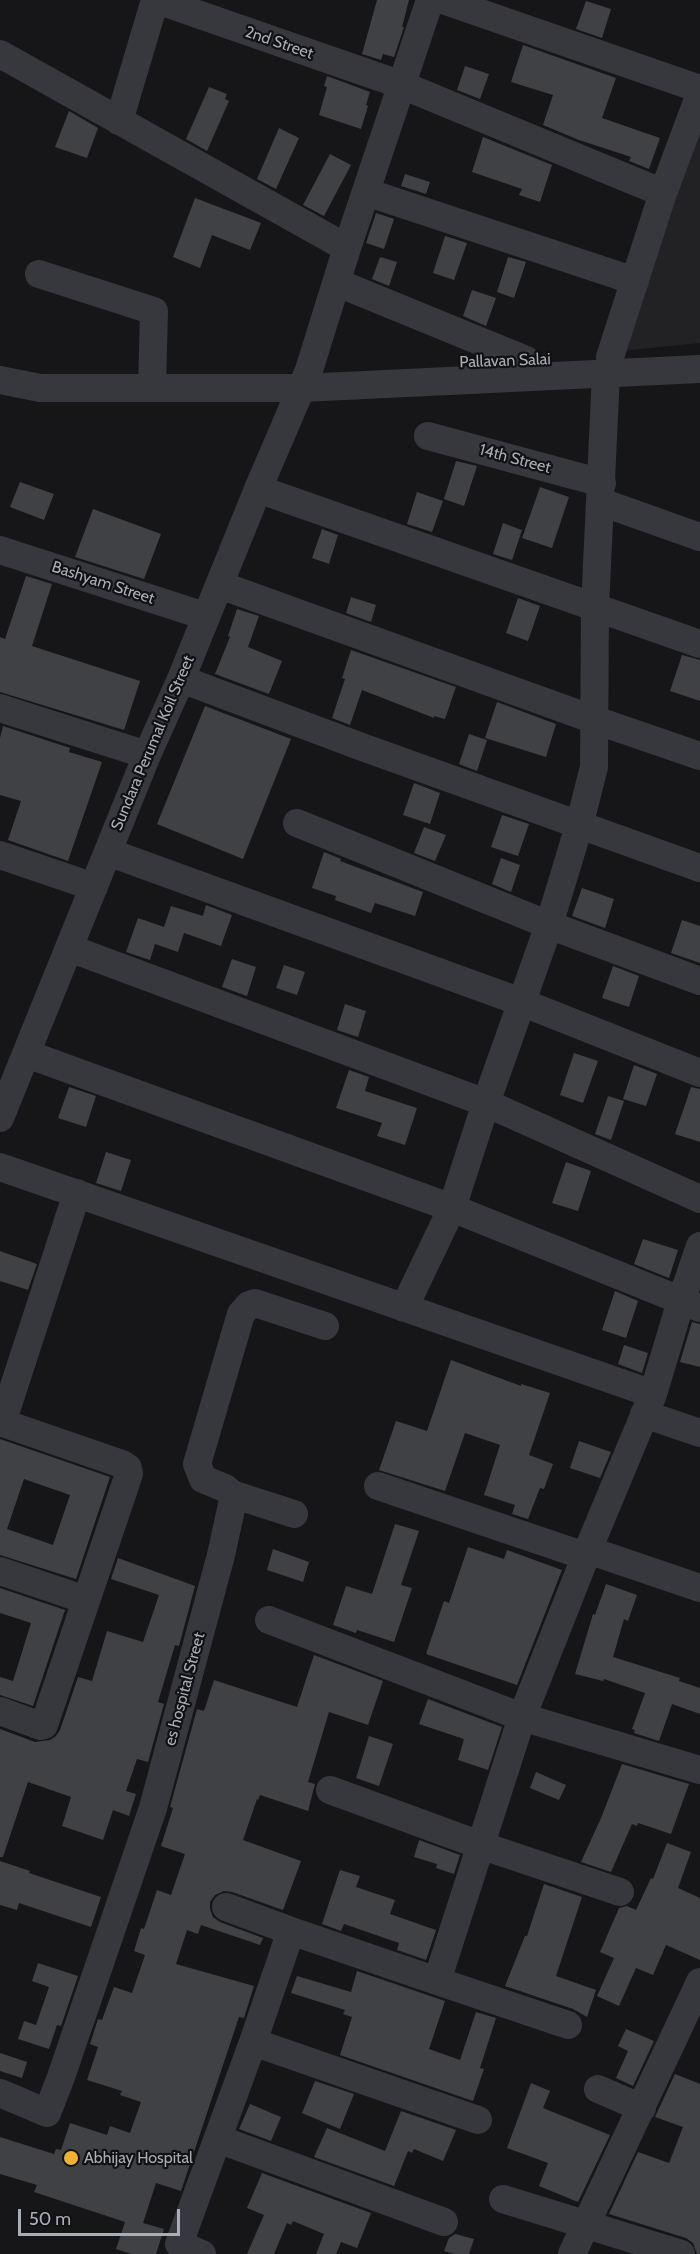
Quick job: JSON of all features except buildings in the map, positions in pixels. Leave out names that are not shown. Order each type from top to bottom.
[{"type":"street","name":"2nd Street","points":[[119,121],[156,0],[402,85],[663,193]]},
{"type":"street","name":"Sundara Perumal Koil Street","points":[[0,1118],[147,755],[181,679],[205,616],[305,379],[430,0]]},
{"type":"street","points":[[443,0],[700,89]]},
{"type":"street","points":[[0,54],[347,248]]},
{"type":"street","points":[[404,1308],[452,1208],[486,1103],[549,925],[594,767],[595,607],[608,365],[663,193],[700,94]]},
{"type":"street","points":[[366,192],[635,281]]},
{"type":"street","points":[[39,274],[154,311],[152,388]]},
{"type":"street","points":[[338,283],[526,360]]},
{"type":"street","name":"Pallavan Salai","points":[[305,379],[526,360],[608,365],[700,349]]},
{"type":"street","points":[[0,381],[40,388],[152,388],[608,365],[700,369]]},
{"type":"street","name":"14th Street","points":[[428,436],[602,493],[700,537]]},
{"type":"street","points":[[258,489],[700,644]]},
{"type":"street","name":"Bashyam Street","points":[[0,550],[205,616]]},
{"type":"street","points":[[220,585],[700,756]]},
{"type":"street","points":[[181,679],[579,826],[700,868]]},
{"type":"street","points":[[0,708],[147,755]]},
{"type":"street","points":[[297,823],[549,925],[700,981]]},
{"type":"street","points":[[108,852],[521,1002],[700,1073]]},
{"type":"street","points":[[0,855],[94,887]]},
{"type":"street","points":[[69,948],[486,1103],[700,1199]]},
{"type":"street","points":[[27,1054],[452,1208],[690,1305]]},
{"type":"street","points":[[0,1167],[404,1308],[649,1404],[700,1433]]},
{"type":"street","points":[[0,1711],[40,1726],[44,1725],[129,1474],[128,1468],[122,1464],[1,1422],[77,1194]]},
{"type":"street","points":[[437,1981],[522,1717],[690,1305],[700,1246]]},
{"type":"street","points":[[294,1515],[232,1494],[225,1488],[203,1479],[197,1464],[241,1314],[249,1305],[255,1303],[325,1326]]},
{"type":"street","points":[[378,1486],[700,1588]]},
{"type":"street","name":"es hospital Street","points":[[0,2093],[47,2114],[62,2078],[153,1808],[221,1556],[233,1500],[232,1494]]},
{"type":"street","points":[[0,1571],[86,1600]]},
{"type":"street","points":[[268,1620],[522,1717],[700,1770]]},
{"type":"street","points":[[330,1790],[480,1845],[620,1892]]},
{"type":"street","points":[[226,1907],[568,2025]]},
{"type":"street","points":[[185,2251],[218,2139],[291,1931]]},
{"type":"street","points":[[572,2254],[700,1982]]},
{"type":"street","points":[[253,2042],[477,2120]]},
{"type":"street","points":[[598,2089],[642,2108]]},
{"type":"street","points":[[218,2139],[444,2222]]},
{"type":"street","points":[[503,2199],[681,2254]]},
{"type":"shaded area","points":[[700,118],[700,343],[620,351]]},
{"type":"place","name":"Abhijay Hospital","points":[[71,2158]]}]
